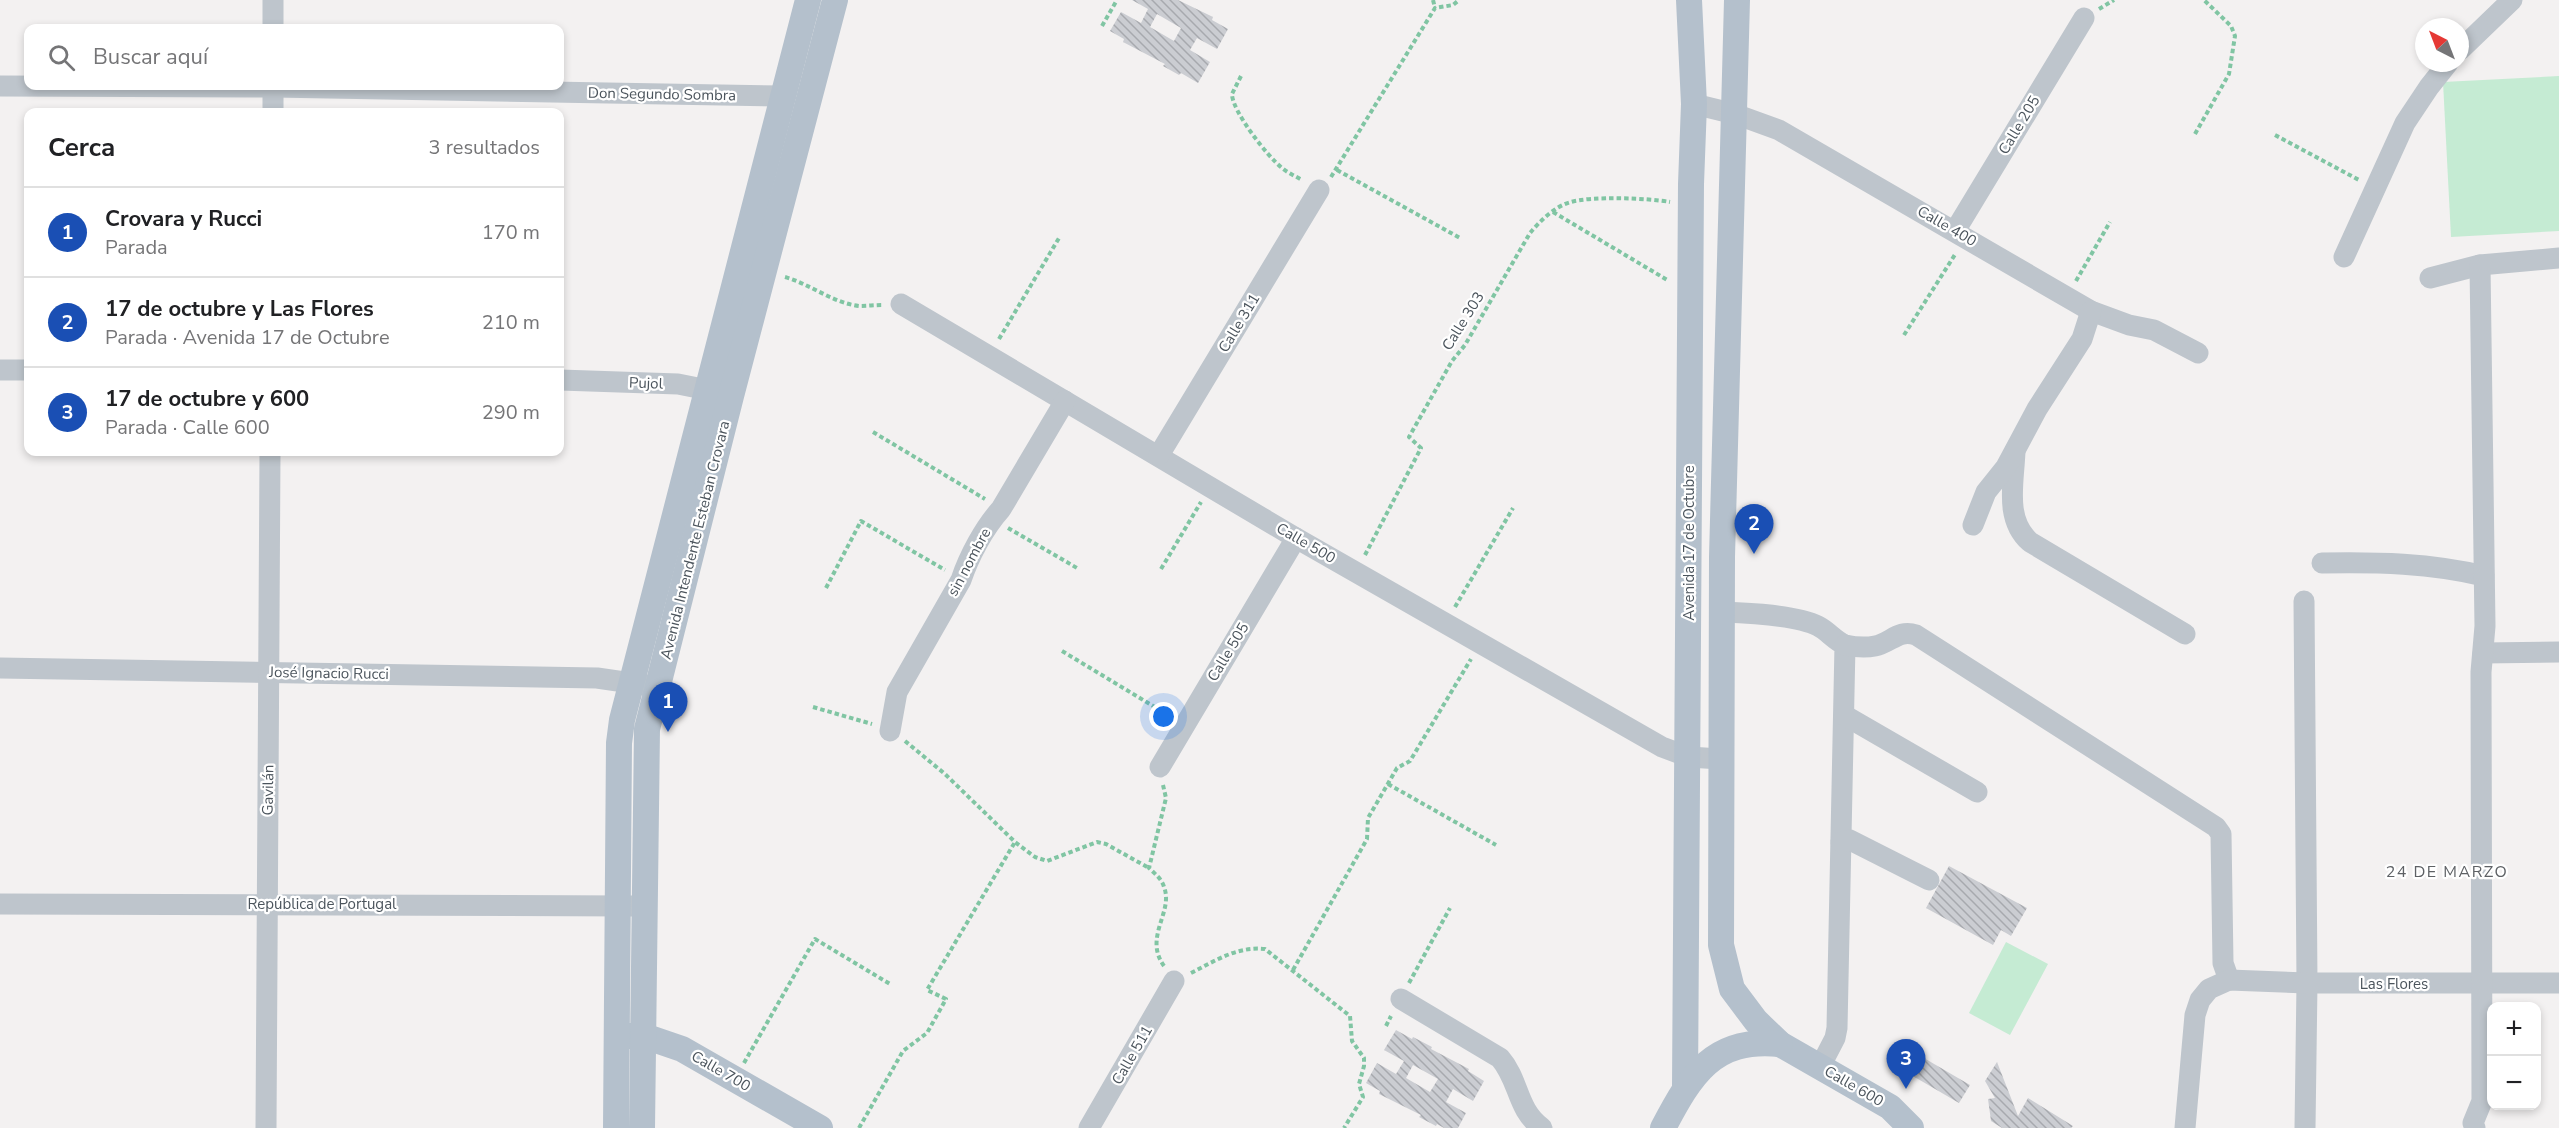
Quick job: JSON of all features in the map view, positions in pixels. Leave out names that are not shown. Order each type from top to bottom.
[{"type":"main road","name":"Avenida Intendente Esteban Crovara","points":[[616,1128],[615,1036],[631,906],[647,729],[783,96],[808,0]]},
{"type":"main road","name":"Avenida Intendente Esteban Crovara","points":[[642,1128],[644,1036],[631,906],[619,743],[622,720],[835,0]]},
{"type":"main road","name":"Avenida 17 de Octubre","points":[[1685,1086],[1691,205],[1694,104],[1689,0]]},
{"type":"main road","points":[[1737,0],[1722,557],[1720,921],[1726,971],[1732,989],[1756,1021],[1780,1044]]},
{"type":"main road","name":"Calle 700","points":[[615,1036],[644,1036],[682,1049],[820,1128]]},
{"type":"main road","points":[[1663,1128],[1685,1086],[1702,1067],[1719,1055],[1736,1048],[1761,1042],[1780,1044]]},
{"type":"main road","name":"Calle 600","points":[[1780,1044],[1890,1107]]},
{"type":"main road","points":[[1890,1107],[1911,1128]]},
{"type":"street","points":[[273,0],[273,24]]},
{"type":"street","points":[[2469,41],[2512,0]]},
{"type":"street","name":"Calle 205","points":[[1961,234],[2084,18]]},
{"type":"street","points":[[2344,257],[2405,123],[2441,72]]},
{"type":"street","name":"Don Segundo Sombra","points":[[0,86],[24,86]]},
{"type":"street","points":[[273,90],[273,108]]},
{"type":"street","name":"Don Segundo Sombra","points":[[477,90],[783,96]]},
{"type":"street","name":"Calle 400","points":[[1694,104],[1735,114],[1779,130],[2091,311],[2129,325],[2154,330],[2198,353]]},
{"type":"street","name":"Calle 311","points":[[1159,455],[1319,190]]},
{"type":"street","points":[[2430,278],[2480,265],[2559,258]]},
{"type":"street","points":[[2475,1128],[2473,1123],[2482,1101],[2481,672],[2484,576],[2480,265]]},
{"type":"street","name":"Calle 500","points":[[901,304],[1296,538],[1662,747],[1689,757],[1720,759]]},
{"type":"street","points":[[1973,525],[1986,492],[2007,467],[2037,409],[2082,339],[2091,311]]},
{"type":"street","points":[[0,370],[24,370]]},
{"type":"street","name":"Pujol","points":[[564,380],[678,384],[719,392]]},
{"type":"street","name":"sin nombre","points":[[890,731],[897,692],[961,580],[966,567],[1065,401]]},
{"type":"street","points":[[2015,451],[2013,513],[2016,527],[2022,536],[2185,634]]},
{"type":"street","name":"Gavilán","points":[[266,1128],[270,456]]},
{"type":"street","name":"Calle 505","points":[[1160,767],[1296,538]]},
{"type":"street","points":[[2322,563],[2389,562],[2458,570],[2484,576]]},
{"type":"street","points":[[2304,601],[2307,983],[2305,1128]]},
{"type":"street","points":[[1723,612],[1806,621],[1819,626],[1837,642],[1858,647],[1876,646],[1907,632],[1916,635],[2216,828],[2221,834],[2223,963],[2229,980],[2209,989],[2200,1000],[2195,1015],[2185,1128]]},
{"type":"street","points":[[1820,1067],[1838,1028],[1845,645]]},
{"type":"street","points":[[2483,654],[2559,652]]},
{"type":"street","name":"José Ignacio Rucci","points":[[0,668],[597,678],[632,682],[657,688]]},
{"type":"street","points":[[1844,715],[1977,792]]},
{"type":"street","points":[[1841,842],[1850,840],[1929,880]]},
{"type":"street","name":"República de Portugal","points":[[0,904],[631,906]]},
{"type":"street","name":"Las Flores","points":[[2229,980],[2307,983],[2559,983]]},
{"type":"street","name":"Calle 511","points":[[1089,1128],[1174,981]]},
{"type":"street","points":[[1401,999],[1500,1058],[1509,1068],[1522,1106],[1530,1120],[1542,1128]]},
{"type":"street","name":"Calle 600","points":[[1890,1107],[1927,1128]]},
{"type":"path","points":[[1102,26],[1118,0]]},
{"type":"path","points":[[1241,76],[1232,94],[1237,111],[1282,169],[1319,190],[1337,170],[1435,8],[1433,0]]},
{"type":"path","points":[[1435,8],[1454,5],[1459,0]]},
{"type":"path","points":[[2195,134],[2229,74],[2235,36],[2231,26],[2204,0]]},
{"type":"path","points":[[2275,135],[2375,189]]},
{"type":"path","points":[[1337,170],[1460,238]]},
{"type":"path","name":"Calle 303","points":[[1356,571],[1421,448],[1409,437],[1530,233],[1540,220],[1570,202],[1587,200],[1647,199],[1691,205]]},
{"type":"path","points":[[1553,212],[1676,285]]},
{"type":"path","points":[[2067,297],[2110,222]]},
{"type":"path","points":[[1904,335],[1961,234]]},
{"type":"path","points":[[989,355],[1059,238]]},
{"type":"path","points":[[783,277],[802,282],[841,301],[858,306],[901,304]]},
{"type":"path","points":[[873,432],[1077,568]]},
{"type":"path","points":[[1161,570],[1210,486]]},
{"type":"path","points":[[1445,623],[1513,507]]},
{"type":"path","points":[[826,588],[861,522],[961,580]]},
{"type":"path","points":[[1293,970],[1367,839],[1368,818],[1397,768],[1410,762],[1480,643]]},
{"type":"path","points":[[1062,651],[1185,724]]},
{"type":"path","points":[[813,707],[883,727],[912,745],[1026,852],[1047,861],[1097,842],[1106,844],[1149,868],[1164,884],[1166,893],[1155,944],[1157,957],[1174,981],[1234,952],[1252,947],[1265,949],[1293,970],[1350,1016],[1352,1041],[1364,1058],[1359,1084],[1363,1097],[1344,1128]]},
{"type":"path","points":[[1149,868],[1166,798],[1160,767]]},
{"type":"path","points":[[1388,784],[1496,845]]},
{"type":"path","points":[[859,1128],[903,1051],[927,1033],[946,999],[927,990],[1015,842]]},
{"type":"path","points":[[1386,1026],[1450,909]]},
{"type":"path","points":[[735,1079],[815,939],[890,984]]},
{"type":"green space","points":[[2559,76],[2559,231],[2451,237],[2443,82]]},
{"type":"green space","points":[[2006,942],[2048,964],[2010,1035],[1969,1013]]},
{"type":"building","points":[[1132,0],[1178,0],[1213,17],[1212,20],[1228,29],[1217,49],[1197,38],[1190,50],[1210,62],[1198,83],[1163,66],[1165,64],[1123,42],[1124,39],[1110,31],[1121,12],[1141,23],[1148,9]],"holes":[[[1157,14],[1181,28],[1174,41],[1150,27]]]},
{"type":"building","points":[[1949,866],[2027,908],[2011,936],[2001,930],[1993,945],[1926,908]]},
{"type":"building","points":[[1396,1030],[1432,1047],[1431,1049],[1469,1069],[1468,1071],[1484,1081],[1473,1101],[1453,1089],[1446,1102],[1466,1113],[1458,1128],[1444,1128],[1437,1124],[1436,1126],[1419,1117],[1421,1115],[1379,1094],[1380,1091],[1366,1083],[1377,1063],[1396,1074],[1404,1061],[1384,1050]],"holes":[[[1413,1065],[1438,1079],[1430,1092],[1406,1078]]]},
{"type":"building","points":[[1900,1044],[1970,1085],[1959,1103],[1889,1062]]},
{"type":"building","points":[[1997,1062],[2018,1116],[2028,1098],[2073,1126],[2071,1128],[2002,1128],[1991,1121],[1988,1099],[1995,1098],[1985,1081]]},
{"type":"place","name":"17 de octubre y Las Flores","points":[[1754,554]]},
{"type":"place","name":"Crovara y Rucci","points":[[668,732]]},
{"type":"place","name":"17 de octubre y 600","points":[[1906,1089]]},
{"type":"district","name":"24 DE MARZO","points":[[2447,872]]}]
